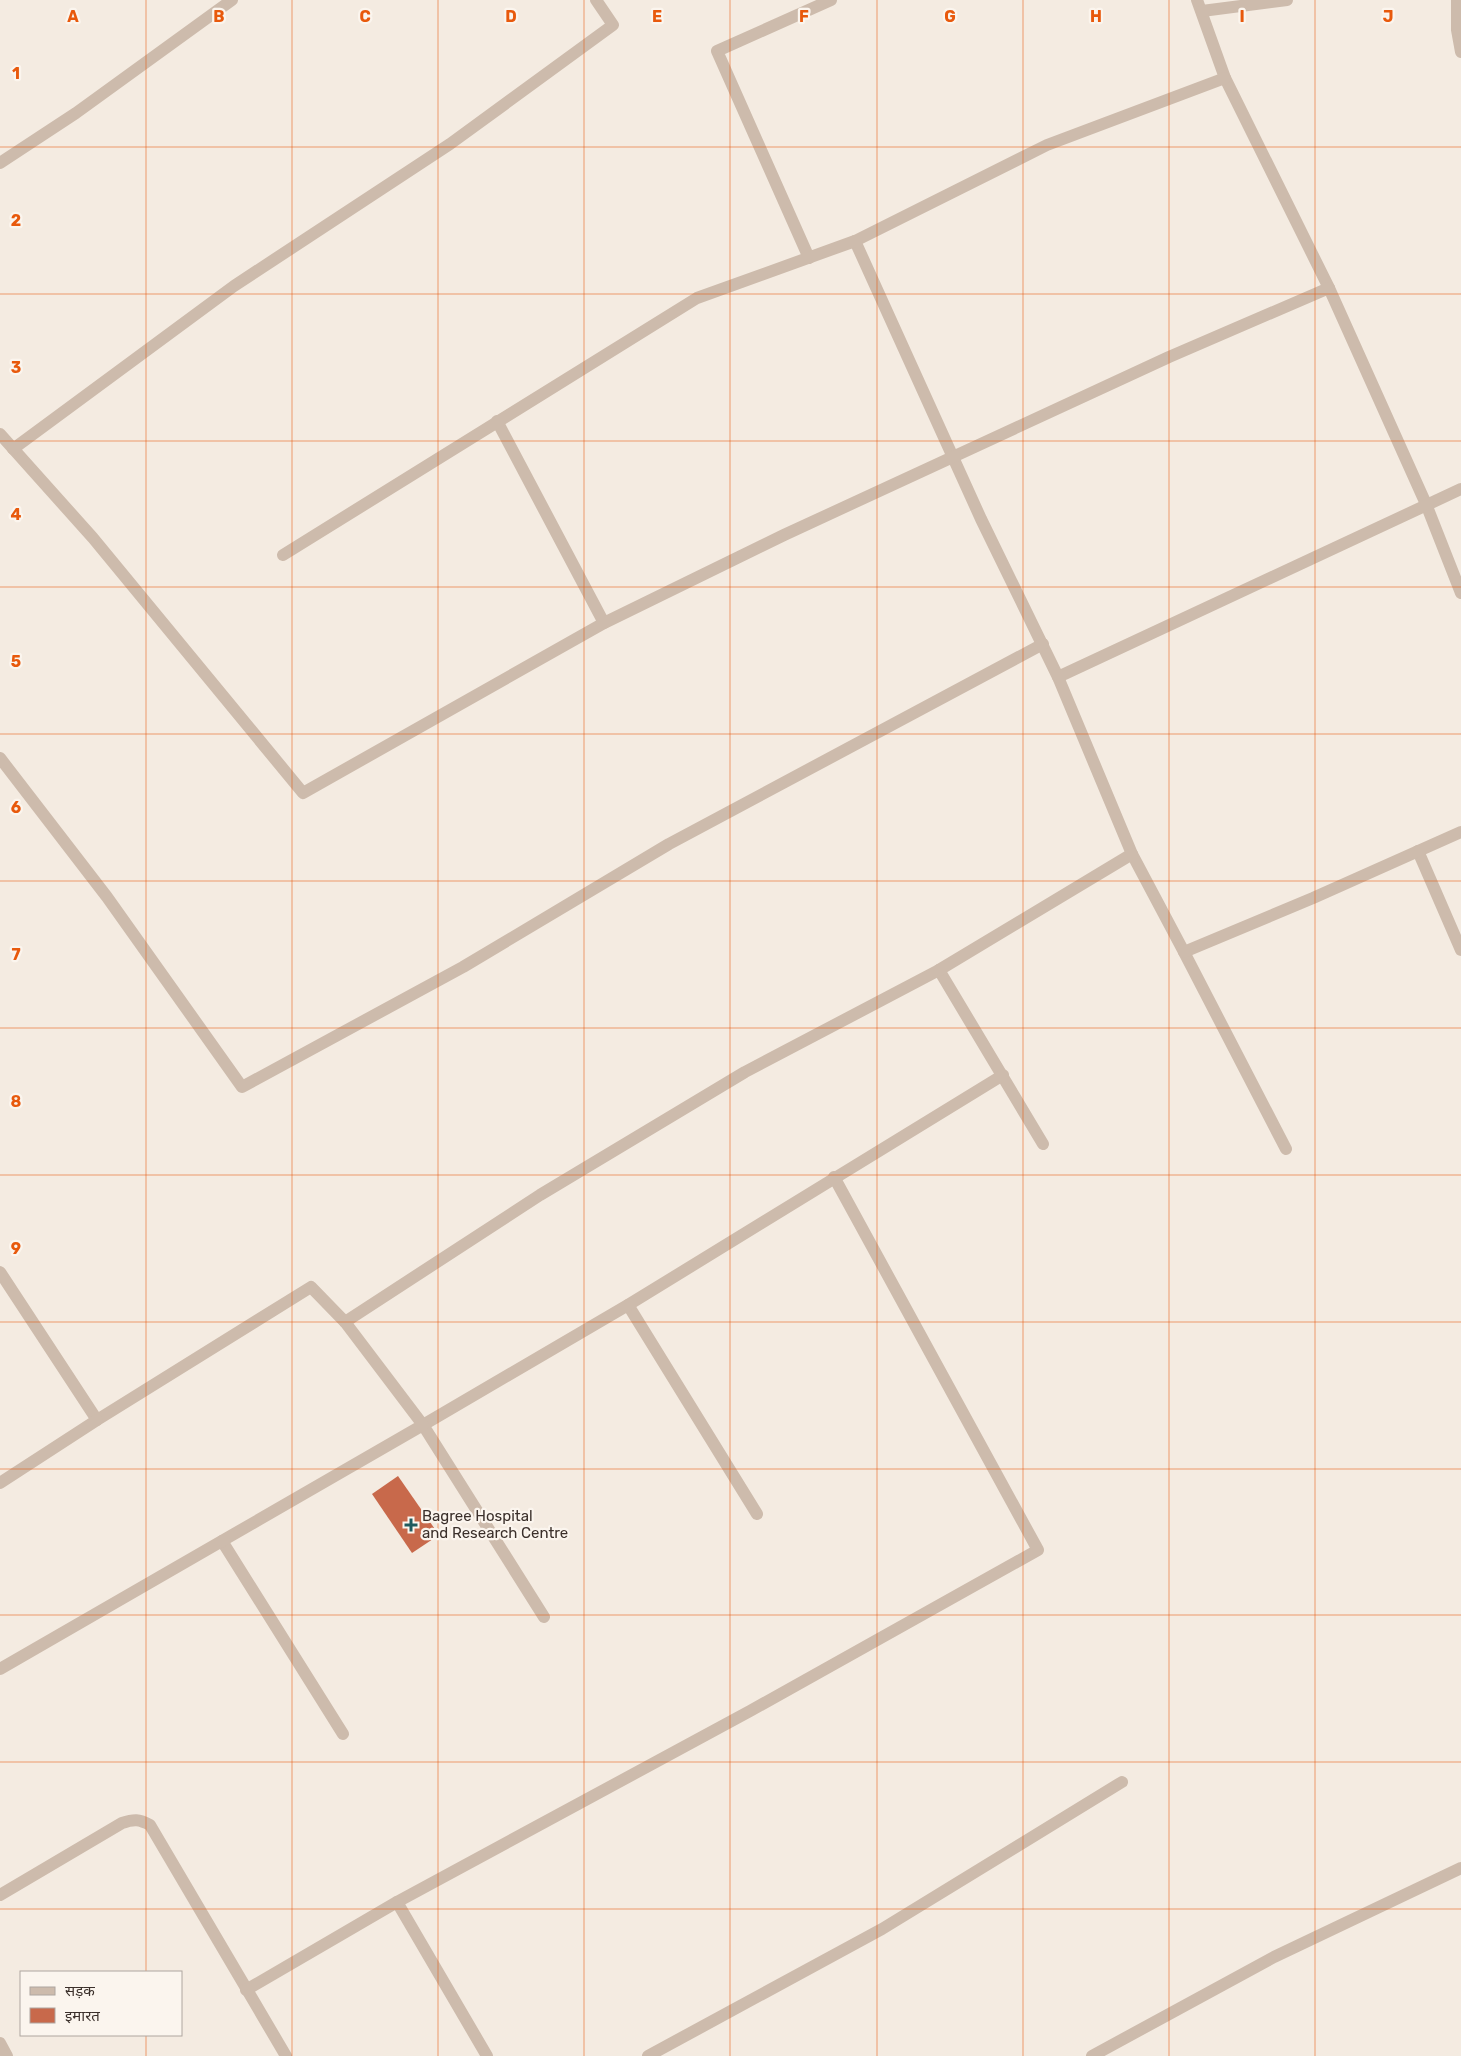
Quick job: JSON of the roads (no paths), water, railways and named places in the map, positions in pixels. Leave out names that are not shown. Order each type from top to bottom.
[{"type":"street","points":[[0,163],[76,113],[232,0]]},
{"type":"street","points":[[13,449],[234,286],[450,144],[613,25],[596,0]]},
{"type":"street","points":[[809,258],[717,51],[830,0]]},
{"type":"street","points":[[1287,0],[1200,5],[1225,78],[1329,288],[1426,504],[1461,593]]},
{"type":"street","points":[[1457,0],[1457,30],[1461,52]]},
{"type":"street","points":[[283,555],[496,421],[697,298],[855,241],[1047,145],[1225,78]]},
{"type":"street","points":[[855,241],[953,458],[1058,677],[1132,854],[1286,1149]]},
{"type":"street","points":[[0,434],[94,538],[303,794],[604,623],[784,535],[1169,356],[1329,288]]},
{"type":"street","points":[[496,421],[604,623]]},
{"type":"street","points":[[1058,677],[1461,489]]},
{"type":"street","points":[[0,758],[107,897],[242,1087],[463,967],[669,844],[1043,644]]},
{"type":"street","points":[[1184,952],[1313,898],[1461,832]]},
{"type":"street","points":[[1418,851],[1461,950]]},
{"type":"street","points":[[345,1322],[540,1194],[745,1072],[939,970],[1132,854]]},
{"type":"street","points":[[939,970],[1043,1144]]},
{"type":"street","points":[[0,1669],[628,1305],[1003,1075]]},
{"type":"street","points":[[246,1990],[397,1902],[742,1715],[1038,1550],[834,1177]]},
{"type":"street","points":[[0,1272],[97,1420]]},
{"type":"street","points":[[0,1483],[97,1420],[311,1287],[345,1322],[423,1425],[544,1617]]},
{"type":"street","points":[[628,1305],[757,1514]]},
{"type":"street","points":[[222,1541],[343,1734]]},
{"type":"street","points":[[648,2056],[882,1929],[1122,1782]]},
{"type":"street","points":[[0,1895],[122,1823],[135,1819],[150,1825],[286,2056]]},
{"type":"street","points":[[1092,2056],[1274,1957],[1461,1868]]},
{"type":"street","points":[[397,1902],[487,2056]]},
{"type":"street","points":[[0,2043],[7,2056]]},
{"type":"place","name":"Bagree Hospital and Research Centre","points":[[411,1525]]}]
